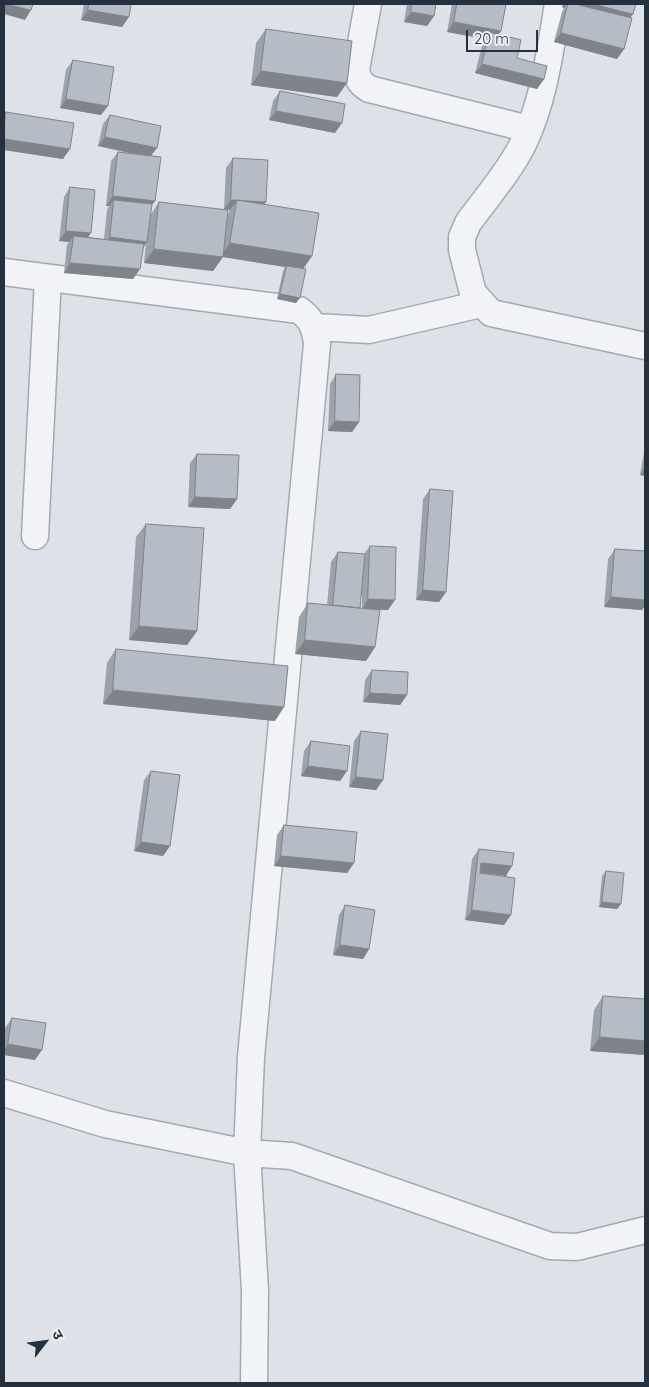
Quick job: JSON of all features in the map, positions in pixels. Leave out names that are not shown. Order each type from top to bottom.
[{"type":"street","points":[[368,4],[356,70],[358,79],[363,86],[370,90],[529,129]]},
{"type":"street","points":[[558,4],[542,86],[529,129],[522,145],[468,223],[462,237],[462,250],[473,293],[491,313],[645,346]]},
{"type":"street","points":[[4,272],[298,310],[308,317],[315,327],[317,344],[251,1057],[247,1153],[255,1291],[254,1383]]},
{"type":"street","points":[[35,536],[48,278]]},
{"type":"street","points":[[315,327],[369,330],[481,304]]},
{"type":"street","points":[[4,1093],[105,1124],[247,1153],[292,1156],[550,1246],[577,1247],[645,1230]]},
{"type":"building","points":[[7,4],[33,4],[31,10]]},
{"type":"building","points":[[89,4],[131,4],[129,17],[88,10]]},
{"type":"building","points":[[412,4],[436,4],[434,16],[411,12]]},
{"type":"building","points":[[457,4],[506,4],[501,31],[454,22]]},
{"type":"building","points":[[568,4],[632,18],[624,49],[561,33]]},
{"type":"building","points":[[593,4],[636,4],[633,14]]},
{"type":"building","points":[[266,29],[352,41],[347,83],[261,71]]},
{"type":"building","points":[[490,32],[521,40],[517,58],[547,66],[544,79],[482,64]]},
{"type":"building","points":[[73,60],[114,67],[108,106],[66,99]]},
{"type":"building","points":[[280,91],[345,104],[342,123],[276,111]]},
{"type":"building","points":[[6,112],[74,123],[70,149],[4,139]]},
{"type":"building","points":[[110,115],[161,126],[157,148],[105,137]]},
{"type":"building","points":[[118,152],[161,157],[155,201],[113,196]]},
{"type":"building","points":[[233,158],[268,160],[266,202],[231,200]]},
{"type":"building","points":[[70,187],[95,190],[91,233],[66,231]]},
{"type":"building","points":[[114,200],[152,204],[147,242],[110,237]]},
{"type":"building","points":[[237,200],[319,213],[312,256],[230,243]]},
{"type":"building","points":[[159,202],[228,210],[223,257],[154,249]]},
{"type":"building","points":[[74,236],[144,244],[140,269],[70,263]]},
{"type":"building","points":[[287,266],[306,269],[300,298],[280,294]]},
{"type":"building","points":[[336,374],[360,375],[359,422],[335,421]]},
{"type":"building","points":[[197,454],[239,455],[237,499],[195,497]]},
{"type":"building","points":[[430,489],[453,491],[446,592],[423,590]]},
{"type":"building","points":[[146,524],[204,528],[197,631],[139,626]]},
{"type":"building","points":[[370,546],[396,547],[395,600],[368,599]]},
{"type":"building","points":[[615,549],[645,551],[645,600],[611,597]]},
{"type":"building","points":[[338,552],[365,554],[360,608],[333,605]]},
{"type":"building","points":[[308,603],[380,610],[375,647],[305,640]]},
{"type":"building","points":[[116,649],[288,666],[284,707],[113,690]]},
{"type":"building","points":[[372,670],[408,672],[407,695],[370,693]]},
{"type":"building","points":[[361,731],[388,734],[383,780],[356,777]]},
{"type":"building","points":[[311,741],[350,746],[347,771],[308,766]]},
{"type":"building","points":[[151,771],[180,775],[170,846],[141,842]]},
{"type":"building","points":[[284,825],[357,832],[354,863],[281,856]]},
{"type":"building","points":[[479,849],[514,853],[512,866],[481,863],[480,873],[515,878],[511,915],[472,910]]},
{"type":"building","points":[[606,871],[624,873],[621,904],[602,902]]},
{"type":"building","points":[[345,905],[375,910],[369,949],[340,945]]},
{"type":"building","points":[[603,996],[645,999],[645,1041],[600,1037]]},
{"type":"building","points":[[12,1018],[46,1023],[42,1050],[8,1044]]}]
